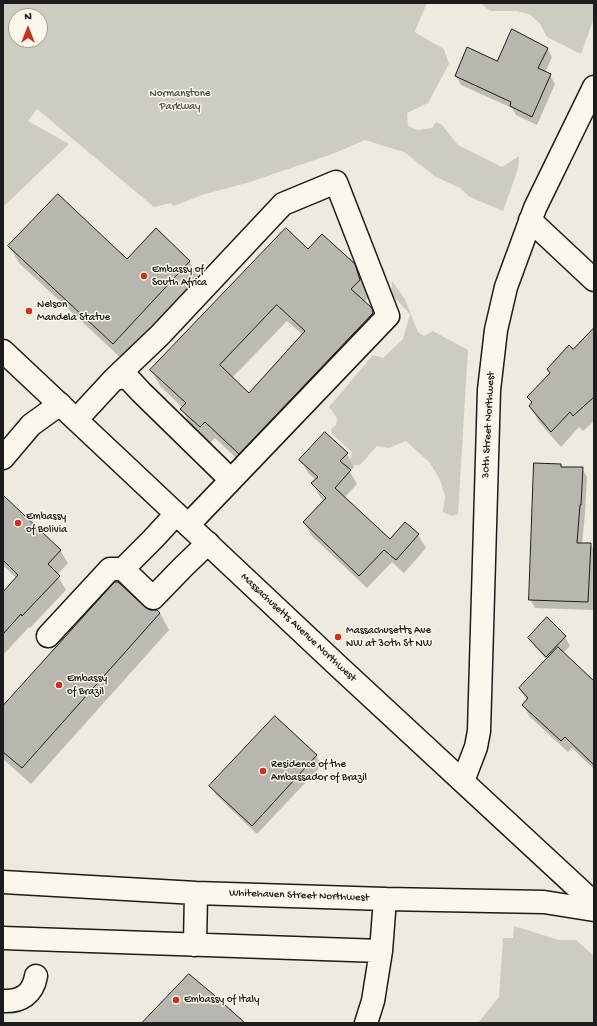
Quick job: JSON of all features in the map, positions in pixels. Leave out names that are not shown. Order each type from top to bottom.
[{"type":"street","name":"30th Street Northwest","points":[[463,782],[476,747],[479,731],[489,390],[493,351],[500,310],[506,287],[535,208],[594,87]]},
{"type":"street","points":[[77,419],[114,379],[160,335],[283,204],[336,182],[388,316],[231,480],[182,520],[154,539],[123,569]]},
{"type":"street","points":[[530,220],[594,280]]},
{"type":"street","name":"Massachusetts Avenue Northwest","points":[[3,351],[77,419],[182,520],[594,903]]},
{"type":"street","points":[[114,379],[127,377],[231,480]]},
{"type":"street","points":[[3,458],[31,425],[60,404]]},
{"type":"street","points":[[48,636],[110,569],[123,569],[153,598],[208,543]]},
{"type":"street","name":"Whitehaven Street Northwest","points":[[3,882],[196,893],[544,902],[594,910]]},
{"type":"street","points":[[195,945],[196,893]]},
{"type":"street","points":[[366,1023],[373,1001],[380,956],[385,899]]},
{"type":"street","points":[[3,938],[195,945],[380,956]]},
{"type":"street","points":[[279,963],[380,956]]},
{"type":"street","points":[[3,1001],[11,1002],[23,998],[31,991],[35,984],[36,976]]},
{"type":"green space","name":"Normanstone Parkway","points":[[3,3],[427,3],[415,31],[444,49],[449,64],[428,103],[407,113],[408,126],[418,130],[432,128],[436,122],[442,125],[458,145],[502,167],[519,156],[518,169],[503,211],[470,197],[460,188],[436,177],[404,152],[365,140],[335,153],[250,182],[202,195],[174,206],[170,203],[154,207],[37,109],[28,121],[69,144],[3,207]]},
{"type":"green space","points":[[480,3],[594,3],[594,18],[581,54],[547,37],[540,24],[531,15],[517,11],[490,11]]},
{"type":"green space","points":[[392,281],[405,299],[418,332],[424,336],[433,331],[468,350],[458,514],[452,516],[443,512],[445,496],[440,480],[430,463],[406,441],[389,448],[377,446],[360,465],[353,465],[350,460],[352,452],[332,434],[331,429],[336,425],[337,418],[329,407],[373,355],[383,358],[403,339],[410,314],[391,294]]},
{"type":"green space","points":[[514,926],[559,940],[576,940],[594,956],[594,1023],[478,1023],[499,997],[503,938],[513,938]]},
{"type":"building","points":[[512,29],[548,48],[538,68],[551,74],[532,117],[510,106],[511,102],[455,76],[467,47],[497,61]]},
{"type":"building","name":"Embassy of South Africa","points":[[58,194],[127,259],[156,228],[190,261],[113,344],[8,246]]},
{"type":"building","points":[[286,228],[308,249],[322,234],[355,264],[360,280],[351,289],[372,308],[373,313],[239,454],[205,422],[200,427],[180,409],[186,403],[150,370]],"holes":[[[277,305],[305,331],[249,393],[220,365]]]},
{"type":"building","points":[[594,328],[594,397],[573,416],[570,412],[551,432],[529,406],[532,402],[527,397],[550,373],[547,369],[569,345],[573,349]]},
{"type":"building","points":[[325,432],[348,453],[340,461],[351,470],[335,488],[390,539],[405,522],[419,534],[396,560],[384,550],[359,576],[303,522],[326,498],[311,483],[318,477],[299,460]]},
{"type":"building","points":[[534,463],[561,464],[561,467],[583,467],[577,543],[591,543],[588,602],[529,600]]},
{"type":"building","points":[[3,495],[61,550],[48,564],[60,576],[3,634],[3,592],[18,575],[3,560]]},
{"type":"building","name":"Embassy of Brazil","points":[[115,582],[118,582],[145,607],[150,610],[157,610],[160,613],[22,768],[3,752],[3,706]]},
{"type":"building","points":[[547,617],[566,636],[546,657],[528,638]]},
{"type":"building","points":[[558,647],[594,681],[594,765],[565,737],[561,741],[522,705],[528,698],[519,688]]},
{"type":"building","name":"Residence of the Ambassador of Brazil","points":[[275,716],[317,755],[252,826],[209,786]]},
{"type":"building","name":"Embassy of Italy","points":[[189,974],[214,995],[245,1023],[142,1023]]},
{"type":"place","name":"Embassy of South Africa","points":[[144,276]]},
{"type":"place","name":"Nelson Mandela Statue","points":[[29,311]]},
{"type":"place","name":"Embassy of Bolivia","points":[[18,523]]},
{"type":"place","name":"Massachusetts Ave NW at 30th St NW","points":[[338,637]]},
{"type":"place","name":"Embassy of Brazil","points":[[59,685]]},
{"type":"place","name":"Residence of the Ambassador of Brazil","points":[[263,771]]},
{"type":"place","name":"Embassy of Italy","points":[[176,1000]]}]
